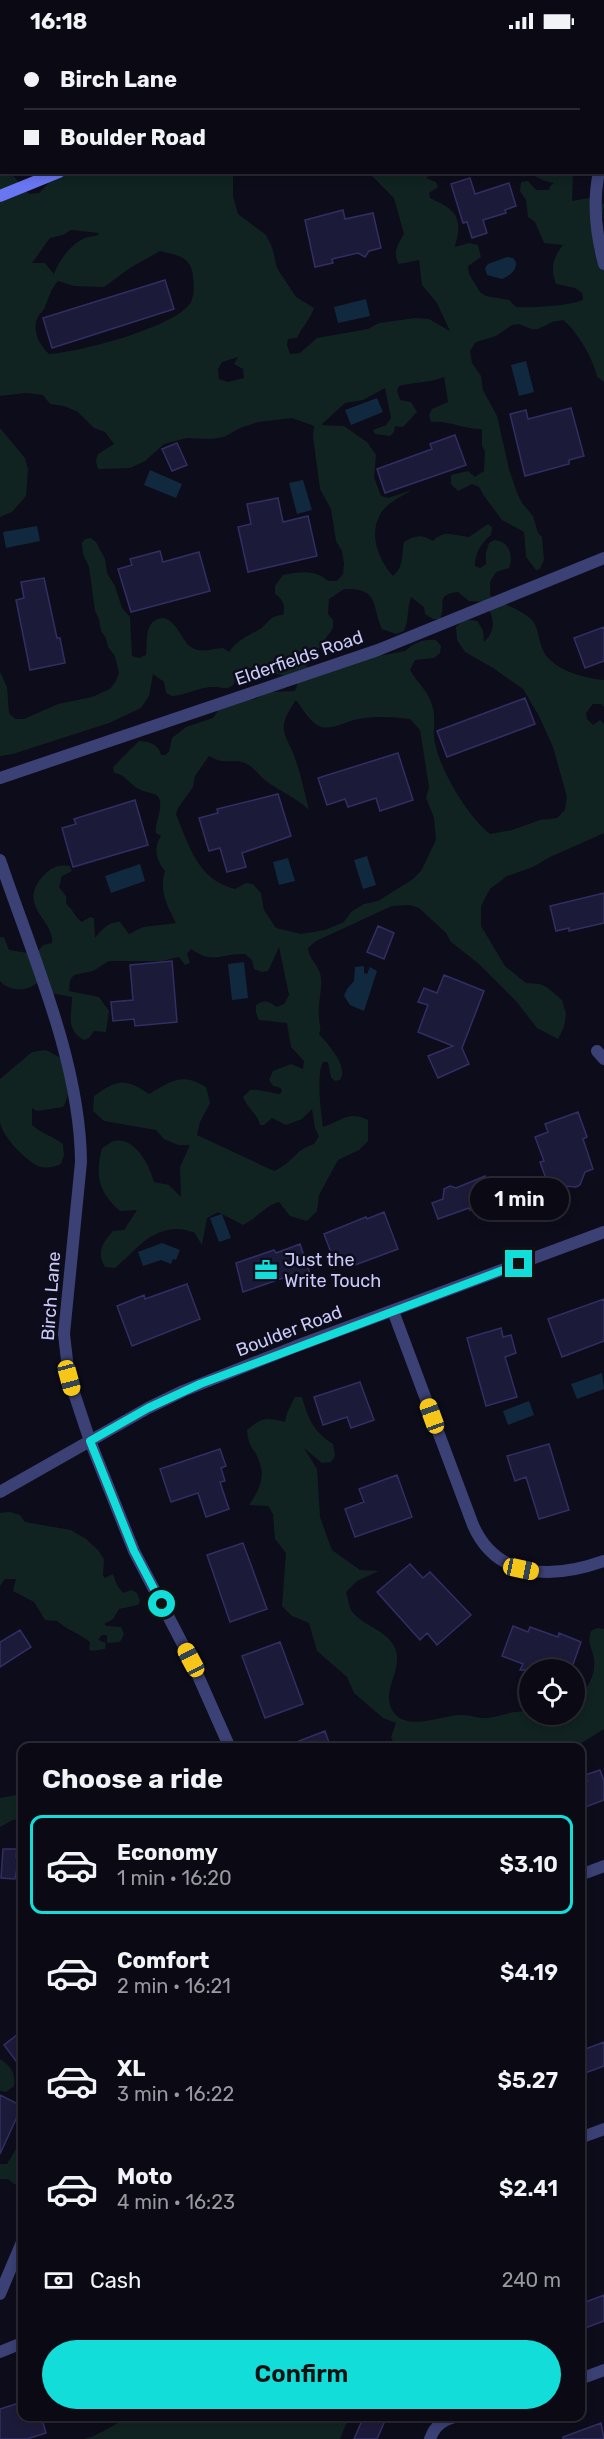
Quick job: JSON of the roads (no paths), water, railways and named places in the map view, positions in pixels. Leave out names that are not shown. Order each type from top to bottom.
[{"type":"street","points":[[0,196],[54,174]]},
{"type":"street","points":[[599,174],[595,217],[604,264]]},
{"type":"street","name":"Elderfields Road","points":[[0,778],[378,650],[604,558]]},
{"type":"street","name":"Birch Lane","points":[[0,860],[58,1032],[75,1093],[81,1162],[64,1334],[65,1358],[74,1398],[134,1551],[191,1660],[228,1743]]},
{"type":"street","name":"Boulder Road","points":[[0,1492],[148,1408],[200,1384],[604,1232]]},
{"type":"street","points":[[393,1311],[473,1525],[486,1547],[507,1563],[536,1572],[564,1571],[604,1561]]},
{"type":"street","points":[[585,1873],[604,1866]]},
{"type":"street","points":[[585,2136],[604,2129]]},
{"type":"street","points":[[0,2294],[18,2251]]},
{"type":"street","points":[[0,2352],[18,2345]]},
{"type":"street","points":[[585,2377],[604,2370]]},
{"type":"street","points":[[430,2439],[436,2426],[444,2421]]},
{"type":"water","points":[[507,257],[513,258],[516,262],[512,273],[502,279],[487,275],[485,268],[488,264]]},
{"type":"water","points":[[366,299],[370,316],[338,323],[334,307]]},
{"type":"water","points":[[526,361],[534,392],[519,396],[511,365]]},
{"type":"water","points":[[377,398],[383,412],[351,425],[345,410]]},
{"type":"water","points":[[150,470],[182,484],[176,498],[144,485]]},
{"type":"water","points":[[303,480],[312,510],[297,514],[289,483]]},
{"type":"water","points":[[37,526],[40,541],[6,548],[3,532]]},
{"type":"water","points":[[367,856],[376,885],[363,889],[354,860]]},
{"type":"water","points":[[288,858],[295,881],[279,885],[273,862]]},
{"type":"water","points":[[140,864],[145,881],[111,893],[105,876]]},
{"type":"water","points":[[244,962],[248,998],[232,1000],[228,964]]},
{"type":"water","points":[[364,966],[364,973],[367,974],[370,967],[377,971],[364,1011],[350,1005],[344,996],[354,981],[355,967]]},
{"type":"water","points":[[222,1214],[231,1238],[219,1242],[210,1218]]},
{"type":"water","points":[[162,1243],[180,1250],[176,1260],[173,1259],[171,1264],[161,1260],[143,1266],[138,1252]]},
{"type":"water","points":[[602,1373],[604,1389],[577,1399],[571,1384]]},
{"type":"water","points":[[529,1401],[534,1415],[508,1425],[503,1411]]},
{"type":"place","name":"Just the Write Touch","points":[[266,1270]]}]
